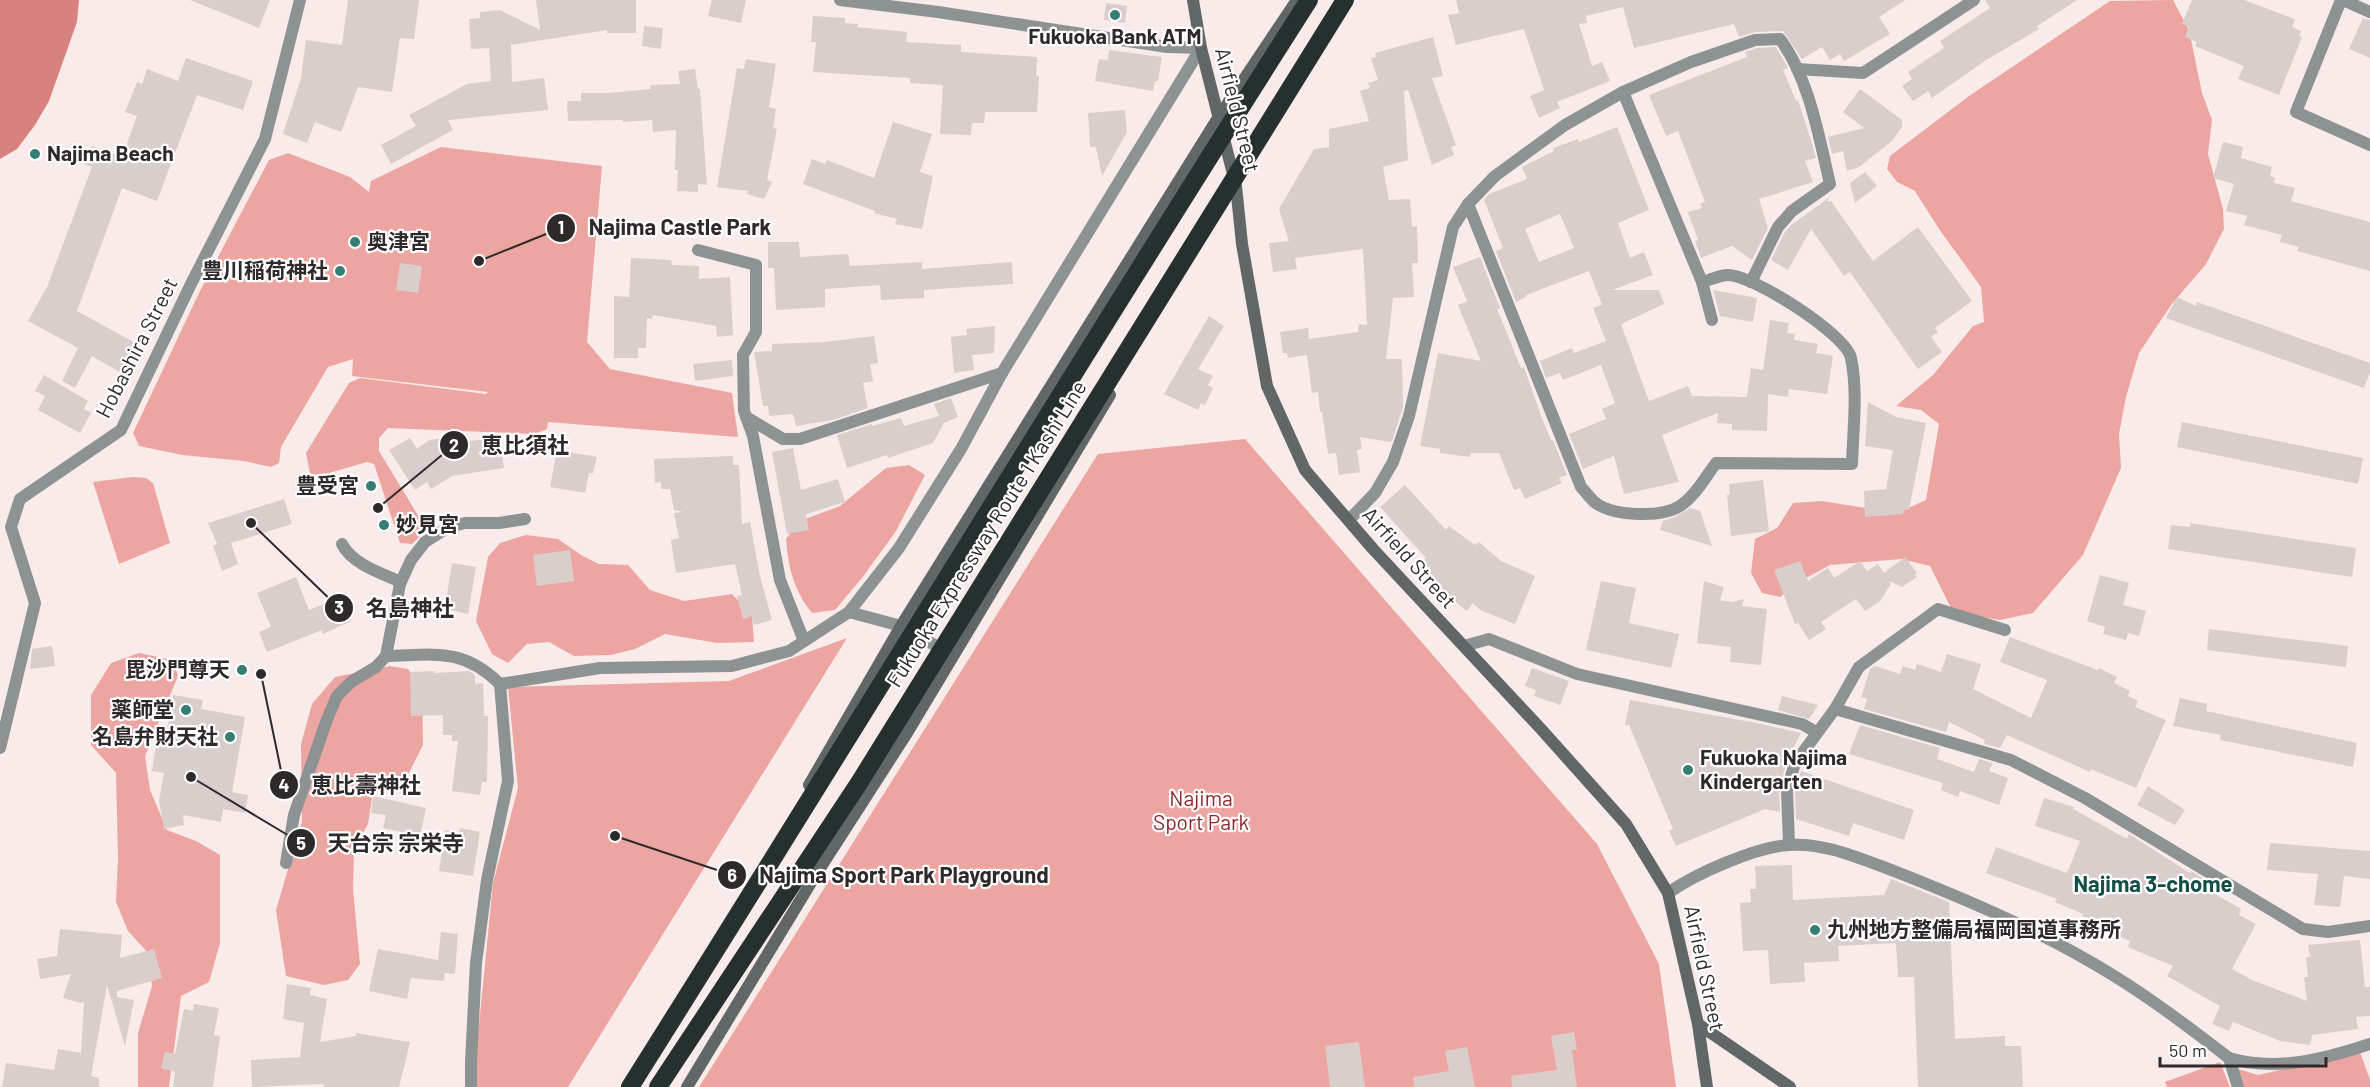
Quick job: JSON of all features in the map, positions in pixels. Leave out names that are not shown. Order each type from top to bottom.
[{"type":"highway","name":"Fukuoka Expressway Route 1 Kashi Line","points":[[630,1087],[828,773],[1025,450],[1309,0]]},
{"type":"highway","name":"Fukuoka Expressway Route 1 Kashi Line","points":[[658,1087],[859,783],[1345,0]]},
{"type":"street","name":"Hobashira Street","points":[[0,748],[34,603],[10,527],[20,500],[121,430],[190,286],[265,139],[300,0]]},
{"type":"street","points":[[500,684],[600,668],[732,666],[789,651],[849,612],[899,548],[961,449],[1002,373],[1200,48],[1167,47],[895,3],[840,0]]},
{"type":"street","name":"Airfield Street","points":[[1193,0],[1200,48],[1236,186],[1242,244],[1266,386],[1305,470],[1626,824],[1668,893],[1698,1024],[1707,1087]]},
{"type":"street","points":[[622,1087],[716,942],[902,626],[1218,118],[1297,0]]},
{"type":"street","points":[[687,1087],[815,876],[954,656],[1236,186],[1353,0]]},
{"type":"street","points":[[1797,69],[1863,74],[1974,0]]},
{"type":"street","points":[[2370,12],[2342,0],[2296,112],[2370,145]]},
{"type":"street","points":[[1349,520],[1375,492],[1393,462],[1409,416],[1453,227],[1468,204],[1494,176],[1564,125],[1623,92],[1691,62],[1755,40],[1780,39],[1793,57],[1818,131],[1830,184],[1792,211],[1778,227],[1750,282]]},
{"type":"street","points":[[1623,92],[1702,282],[1712,320]]},
{"type":"street","points":[[1468,204],[1581,487],[1597,504],[1624,513],[1656,514],[1679,507],[1697,490],[1716,463],[1852,464],[1851,356],[1833,333],[1798,307],[1750,282],[1729,275],[1702,282]]},
{"type":"street","points":[[698,250],[756,265],[756,333],[743,355],[746,417],[753,436],[780,580],[804,641]]},
{"type":"street","points":[[746,417],[783,439],[800,439],[1002,373]]},
{"type":"street","points":[[286,863],[294,815],[337,696],[351,682],[376,667],[386,656],[401,582],[411,560],[425,542],[449,527],[465,523],[498,523],[525,519]]},
{"type":"street","points":[[342,544],[346,552],[370,568],[401,582]]},
{"type":"street","points":[[1789,845],[1787,790],[1795,763],[1835,709],[1859,668],[1938,609],[2006,630]]},
{"type":"street","points":[[849,612],[902,626],[954,656]]},
{"type":"street","points":[[1464,646],[1489,639],[1577,674],[1802,724],[1816,732]]},
{"type":"street","points":[[386,656],[436,654],[462,658],[489,673],[500,684],[508,782],[487,880],[476,963],[471,1087]]},
{"type":"street","points":[[1835,709],[2011,760],[2085,798],[2303,929],[2328,932],[2370,926]]},
{"type":"street","points":[[1668,893],[1686,880],[1727,863],[1789,845],[1814,846],[1856,857],[1929,885],[2028,929],[2111,974],[2229,1058],[2248,1064],[2290,1064],[2332,1056],[2370,1044]]},
{"type":"street","points":[[1698,1024],[1790,1087]]},
{"type":"street","points":[[2229,1058],[2238,1087]]},
{"type":"green space","points":[[2173,0],[2189,30],[2202,93],[2212,120],[2208,154],[2223,209],[2224,229],[2206,264],[2171,305],[2139,353],[2126,397],[2119,434],[2121,468],[2083,555],[2033,613],[2000,620],[1953,612],[1930,566],[1901,559],[1830,565],[1804,579],[1780,597],[1762,593],[1751,573],[1755,539],[1777,528],[1793,503],[1822,501],[1897,513],[1926,500],[1939,424],[1921,410],[1896,406],[1933,375],[1973,326],[1984,322],[1981,287],[1941,232],[1915,191],[1897,182],[1887,169],[1890,156],[1969,96],[2110,1]]},
{"type":"green space","points":[[441,147],[602,166],[587,342],[610,369],[732,393],[738,437],[548,422],[547,429],[535,434],[388,428],[379,438],[379,451],[425,527],[423,533],[412,544],[400,543],[374,464],[367,462],[315,477],[310,474],[306,453],[349,383],[360,378],[486,394],[488,392],[352,376],[353,359],[328,367],[281,447],[279,463],[271,467],[244,461],[182,455],[139,446],[133,433],[198,295],[269,160],[288,153],[350,177],[369,192],[371,181]]},
{"type":"green space","name":"Najima Sport Park","points":[[1245,439],[1597,844],[1659,964],[1676,1087],[699,1087],[1098,454]]},
{"type":"green space","points":[[909,465],[925,475],[896,531],[862,578],[835,610],[812,613],[793,578],[786,539],[800,521],[840,506],[886,468]]},
{"type":"green space","points":[[133,477],[146,478],[153,483],[170,543],[119,564],[93,482]]},
{"type":"green space","points":[[526,535],[558,539],[599,564],[628,565],[650,590],[684,601],[732,594],[752,615],[754,642],[717,643],[665,634],[635,649],[611,655],[574,656],[549,642],[527,644],[508,663],[492,654],[476,621],[488,557],[500,543]]},
{"type":"green space","points":[[847,638],[568,1087],[476,1087],[475,1066],[493,883],[518,788],[508,687],[729,681]]},
{"type":"green space","points":[[139,653],[173,660],[178,676],[145,756],[150,790],[167,830],[196,841],[220,855],[220,943],[209,982],[181,996],[169,1087],[138,1087],[138,1033],[152,986],[148,953],[128,931],[116,902],[118,858],[116,773],[91,745],[91,695],[111,663]]},
{"type":"green space","points":[[390,666],[408,669],[422,690],[423,745],[409,773],[373,791],[368,824],[354,849],[353,889],[360,964],[348,980],[324,985],[286,976],[276,910],[302,822],[301,744],[312,704],[335,677]]},
{"type":"green space","points":[[2360,1052],[2370,1080],[2370,1087],[2242,1087],[2235,1068],[2258,1075]]},
{"type":"green space","points":[[2220,1062],[2230,1087],[2167,1087],[2165,1082]]},
{"type":"shaded area","points":[[0,0],[79,0],[77,22],[49,101],[17,149],[0,159]]},
{"type":"building","points":[[190,0],[270,0],[259,28]]},
{"type":"building","points":[[348,0],[419,0],[414,39],[400,38],[392,92],[358,87],[341,132],[315,122],[307,143],[283,134],[301,78],[306,40],[342,45]]},
{"type":"building","points":[[536,0],[636,0],[636,33],[607,33],[607,30],[511,45],[512,82],[544,78],[548,110],[448,120],[453,130],[391,164],[381,145],[416,126],[409,115],[467,84],[491,81],[489,48],[471,49],[469,19],[480,18],[480,12],[500,10],[540,30]]},
{"type":"building","points":[[712,0],[746,0],[741,23],[708,16]]},
{"type":"building","points":[[1456,0],[1905,0],[1879,17],[1890,34],[1844,61],[1840,54],[1830,60],[1822,47],[1802,59],[1783,31],[1755,32],[1739,37],[1734,24],[1634,48],[1623,7],[1586,16],[1587,23],[1579,24],[1592,66],[1602,62],[1610,81],[1557,102],[1560,108],[1539,118],[1530,96],[1544,90],[1524,29],[1456,45],[1448,15],[1459,13]]},
{"type":"building","points":[[1985,0],[2077,0],[2037,26],[2039,29],[1986,60],[1932,98],[1928,91],[1913,101],[1902,86],[1912,79],[1908,72],[1944,48],[1940,41],[1990,8]]},
{"type":"building","points":[[2192,0],[2244,0],[2295,19],[2292,27],[2301,31],[2299,36],[2302,37],[2279,95],[2238,79],[2244,66],[2195,46],[2197,42],[2185,37],[2189,27],[2182,24]]},
{"type":"building","name":"Fukuoka Bank ATM","points":[[1106,3],[1127,6],[1125,23],[1104,20]]},
{"type":"building","points":[[813,16],[845,18],[845,23],[858,24],[857,27],[907,32],[906,42],[961,45],[961,52],[1037,57],[1036,76],[1039,76],[1037,112],[985,112],[984,123],[972,123],[971,135],[940,134],[943,85],[910,83],[910,78],[813,72],[816,42],[811,42]]},
{"type":"building","points":[[2363,18],[2370,20],[2370,58],[2349,49]]},
{"type":"building","points":[[644,26],[663,28],[661,49],[642,46]]},
{"type":"building","points":[[1433,37],[1443,76],[1432,78],[1456,145],[1451,147],[1454,155],[1432,165],[1408,90],[1404,91],[1408,160],[1383,167],[1389,200],[1410,199],[1412,227],[1417,226],[1418,263],[1412,263],[1414,297],[1393,298],[1386,359],[1402,359],[1403,407],[1392,441],[1360,437],[1362,449],[1357,450],[1360,472],[1339,475],[1336,453],[1328,454],[1318,392],[1312,393],[1307,355],[1288,358],[1287,353],[1283,353],[1280,332],[1308,328],[1309,339],[1358,332],[1359,324],[1367,325],[1363,249],[1295,258],[1297,269],[1273,272],[1269,243],[1289,241],[1279,209],[1314,149],[1329,147],[1329,129],[1369,121],[1360,91],[1370,88],[1368,83],[1378,80],[1371,58],[1376,57],[1375,53]]},
{"type":"building","points":[[1776,47],[1788,68],[1783,70],[1796,101],[1798,100],[1816,158],[1805,161],[1813,182],[1759,199],[1768,228],[1752,260],[1732,246],[1701,258],[1695,241],[1698,240],[1688,212],[1702,208],[1700,204],[1705,202],[1678,131],[1666,136],[1649,95],[1747,57],[1745,52],[1757,48]]},
{"type":"building","points":[[1109,50],[1162,57],[1158,81],[1155,81],[1153,91],[1095,81],[1099,59],[1108,60]]},
{"type":"building","points":[[186,58],[253,81],[243,110],[197,95],[157,201],[122,188],[77,311],[139,345],[123,374],[92,356],[75,388],[62,381],[78,348],[28,321],[47,287],[92,167],[85,165],[92,146],[122,157],[137,116],[125,112],[137,82],[142,84],[147,69],[178,81]]},
{"type":"building","points":[[746,59],[776,64],[769,107],[776,109],[773,128],[777,129],[767,180],[772,182],[764,199],[747,194],[748,191],[717,187],[737,68],[744,69]]},
{"type":"building","points":[[695,69],[698,89],[700,89],[707,185],[698,184],[698,192],[677,191],[676,130],[653,132],[652,120],[568,121],[567,101],[581,101],[581,93],[609,93],[651,89],[650,85],[680,84],[678,71]]},
{"type":"building","points":[[1860,89],[1902,120],[1902,127],[1892,141],[1859,167],[1847,171],[1843,151],[1832,154],[1828,137],[1864,128],[1843,112]]},
{"type":"building","points":[[1125,110],[1127,132],[1102,176],[1096,147],[1090,147],[1088,113]]},
{"type":"building","points":[[893,122],[932,134],[920,172],[933,176],[922,229],[895,224],[897,219],[874,213],[875,211],[803,184],[812,159],[825,164],[827,160],[874,178]]},
{"type":"building","points":[[1617,127],[1649,210],[1618,223],[1630,258],[1644,252],[1653,275],[1612,290],[1659,290],[1664,304],[1621,324],[1649,401],[1688,386],[1692,396],[1747,397],[1751,368],[1763,370],[1770,320],[1789,323],[1787,333],[1795,334],[1794,340],[1818,344],[1816,353],[1833,356],[1827,394],[1789,389],[1788,397],[1768,394],[1767,431],[1732,430],[1732,424],[1717,423],[1718,413],[1662,435],[1679,482],[1624,494],[1614,456],[1583,469],[1569,434],[1606,419],[1602,409],[1615,403],[1601,365],[1563,380],[1560,373],[1546,378],[1540,361],[1572,348],[1574,353],[1606,341],[1593,308],[1602,305],[1589,271],[1526,295],[1516,302],[1496,251],[1503,248],[1484,200],[1489,194],[1527,179],[1522,167],[1554,151],[1553,148],[1578,139],[1579,142]],"holes":[[[1560,214],[1574,248],[1539,262],[1525,229]]]},
{"type":"building","points":[[2223,142],[2243,147],[2241,158],[2272,167],[2270,176],[2275,178],[2274,183],[2295,188],[2291,201],[2370,222],[2370,271],[2297,251],[2299,247],[2280,242],[2282,235],[2244,225],[2247,216],[2226,211],[2234,184],[2213,178]]},
{"type":"building","points":[[1865,172],[1877,186],[1855,203],[1850,183]]},
{"type":"building","points":[[1830,197],[1827,202],[1831,201],[1873,261],[1918,227],[1972,301],[1935,328],[1938,332],[1931,337],[1942,352],[1918,369],[1850,272],[1844,276],[1811,229],[1788,270],[1771,260],[1791,225]]},
{"type":"building","points":[[768,242],[799,242],[800,257],[848,254],[850,266],[922,262],[922,269],[1012,262],[1013,284],[924,290],[924,298],[881,300],[880,285],[825,289],[825,307],[776,310],[774,268],[768,268]]},
{"type":"building","points":[[1480,257],[1500,308],[1497,309],[1521,368],[1524,367],[1543,421],[1567,475],[1559,478],[1562,483],[1525,499],[1520,488],[1514,490],[1499,453],[1471,453],[1470,457],[1440,453],[1440,449],[1420,446],[1438,353],[1481,361],[1458,305],[1467,301],[1453,267]]},
{"type":"building","points":[[631,258],[671,260],[672,265],[699,266],[699,279],[730,277],[733,335],[717,337],[716,326],[653,315],[652,319],[647,318],[646,348],[638,348],[638,358],[614,358],[614,296],[629,297]]},
{"type":"building","points":[[400,263],[422,266],[418,293],[396,290]]},
{"type":"building","points":[[1713,290],[1757,298],[1753,322],[1720,316]]},
{"type":"building","points":[[2177,297],[2196,306],[2197,302],[2370,363],[2370,372],[2364,388],[2166,318]]},
{"type":"building","points":[[1209,316],[1224,326],[1198,369],[1213,376],[1208,385],[1213,388],[1205,405],[1201,403],[1198,410],[1164,394]]},
{"type":"building","points":[[995,326],[994,353],[972,355],[974,370],[954,373],[951,337],[967,335],[966,329]]},
{"type":"building","points":[[874,336],[878,363],[870,364],[873,381],[863,383],[868,408],[833,420],[796,426],[793,414],[769,416],[768,406],[763,406],[754,352],[772,351],[772,344],[825,342]]},
{"type":"building","points":[[732,360],[733,376],[695,381],[693,364]]},
{"type":"building","points":[[44,375],[88,401],[84,409],[91,413],[80,433],[38,410],[45,396],[35,391]]},
{"type":"building","points":[[951,398],[958,417],[944,423],[933,443],[888,458],[887,455],[847,468],[837,435],[901,418],[904,426],[939,416],[934,404]]},
{"type":"building","points":[[1868,402],[1896,417],[1926,423],[1909,510],[1904,509],[1903,514],[1865,517],[1864,491],[1886,489],[1893,450],[1865,446]]},
{"type":"building","points":[[2182,422],[2363,458],[2358,484],[2177,447]]},
{"type":"building","points":[[464,436],[464,442],[500,437],[504,468],[452,476],[431,489],[427,482],[415,490],[389,450],[410,438],[417,449],[429,440]]},
{"type":"building","points":[[793,448],[801,490],[838,479],[845,502],[806,514],[809,530],[787,534],[772,452]]},
{"type":"building","points":[[557,450],[597,457],[593,473],[589,473],[585,493],[550,487]]},
{"type":"building","points":[[733,456],[733,465],[739,465],[742,524],[750,522],[760,576],[772,620],[754,625],[752,616],[743,619],[737,596],[742,595],[735,564],[676,573],[671,540],[679,538],[674,513],[683,512],[674,510],[670,489],[661,489],[661,482],[655,483],[654,459]]},
{"type":"building","points":[[1763,480],[1769,531],[1731,536],[1727,495],[1730,494],[1729,484]]},
{"type":"building","points":[[1405,485],[1446,530],[1449,526],[1475,545],[1479,542],[1501,561],[1535,576],[1515,624],[1480,610],[1473,603],[1467,611],[1447,595],[1422,563],[1426,558],[1380,507]]},
{"type":"building","points":[[284,499],[292,524],[231,543],[238,564],[222,571],[213,546],[217,544],[208,523]]},
{"type":"building","points":[[1690,508],[1700,511],[1712,546],[1660,530],[1663,521]]},
{"type":"building","points":[[2190,523],[2356,548],[2352,577],[2168,549],[2171,525],[2190,527]]},
{"type":"building","points":[[570,550],[574,581],[537,586],[533,555]]},
{"type":"building","points":[[1905,557],[1917,573],[1915,575],[1917,577],[1902,587],[1889,581],[1891,584],[1880,601],[1865,611],[1856,599],[1821,622],[1826,629],[1809,640],[1798,623],[1795,624],[1774,570],[1800,561],[1808,581],[1828,568],[1834,578],[1860,561],[1867,571],[1878,564],[1884,573]]},
{"type":"building","points":[[452,563],[476,567],[468,614],[450,610],[451,602],[446,601]]},
{"type":"building","points":[[2100,575],[2129,583],[2123,605],[2146,611],[2139,636],[2128,633],[2126,640],[2103,634],[2105,627],[2087,621]]},
{"type":"building","points":[[296,577],[309,610],[336,599],[338,603],[342,601],[351,621],[323,634],[322,630],[267,652],[259,632],[271,627],[257,593]]},
{"type":"building","points":[[1601,581],[1636,588],[1629,623],[1679,634],[1671,668],[1586,650]]},
{"type":"building","points":[[1704,581],[1724,587],[1720,600],[1732,602],[1744,599],[1742,606],[1767,609],[1761,665],[1730,662],[1731,647],[1697,643]]},
{"type":"building","points":[[2209,629],[2348,646],[2346,667],[2207,650]]},
{"type":"building","points":[[2010,637],[2098,670],[2099,668],[2117,677],[2114,683],[2130,691],[2128,696],[2138,701],[2135,707],[2166,720],[2136,788],[2091,769],[2090,772],[2007,735],[2000,748],[1984,744],[1985,740],[1949,722],[1946,732],[1864,709],[1867,699],[1861,697],[1870,669],[1875,666],[1900,674],[1903,666],[1915,670],[1917,664],[1941,672],[1947,654],[1981,664],[1973,689],[2031,718],[2047,680],[2000,662]]},
{"type":"building","points":[[52,646],[55,666],[30,669],[32,649]]},
{"type":"building","points":[[1532,668],[1569,681],[1560,705],[1534,696],[1536,690],[1525,686]]},
{"type":"building","points":[[435,671],[435,673],[469,671],[475,675],[475,684],[483,683],[484,716],[488,716],[487,782],[482,782],[480,795],[452,791],[458,741],[452,741],[452,735],[443,735],[443,715],[411,716],[410,672]]},
{"type":"building","points":[[173,695],[203,700],[201,709],[245,717],[232,792],[248,795],[245,813],[223,809],[221,822],[183,815],[184,825],[164,829],[159,801],[164,773],[152,771],[157,739],[165,740]]},
{"type":"building","points":[[1782,696],[1818,705],[1809,719],[1778,710]]},
{"type":"building","points":[[2180,698],[2207,704],[2206,711],[2357,743],[2353,767],[2220,740],[2221,735],[2173,726]]},
{"type":"building","points":[[1630,700],[1801,733],[1787,761],[1779,788],[1780,812],[1765,809],[1676,846],[1669,831],[1673,829],[1629,725],[1625,725]]},
{"type":"building","points":[[1860,725],[1940,748],[1937,759],[1974,772],[1979,759],[1993,763],[1989,771],[2008,778],[1999,805],[1960,791],[1958,797],[1941,790],[1943,783],[1849,754]]},
{"type":"building","points":[[1801,771],[1914,810],[1904,840],[1853,823],[1849,836],[1796,819],[1795,791]]},
{"type":"building","points":[[2148,786],[2185,810],[2175,825],[2137,805]]},
{"type":"building","points":[[373,796],[426,808],[420,836],[383,828],[386,815],[371,813]]},
{"type":"building","points":[[2044,798],[2074,807],[2073,809],[2127,839],[2129,834],[2190,873],[2191,871],[2207,881],[2203,887],[2241,909],[2239,915],[2256,924],[2232,969],[2252,980],[2307,1001],[2304,977],[2308,977],[2306,957],[2310,957],[2308,945],[2360,940],[2365,987],[2370,987],[2370,1016],[2356,1017],[2358,1029],[2312,1035],[2310,1045],[2280,1041],[2233,1022],[2229,1031],[2212,1024],[2220,1006],[2167,976],[2173,966],[2128,947],[2130,941],[2105,931],[2107,925],[2082,916],[2083,914],[2055,902],[2057,899],[1986,873],[1996,847],[2067,873],[2080,841],[2035,826]]},
{"type":"building","points":[[460,828],[480,832],[473,876],[439,871],[445,830],[459,832]]},
{"type":"building","points":[[2270,843],[2370,851],[2370,879],[2344,876],[2340,907],[2314,905],[2318,874],[2267,870]]},
{"type":"building","points":[[1792,865],[1793,900],[1884,895],[1891,879],[1949,902],[1955,1039],[2005,1036],[2005,1046],[2021,1046],[2023,1087],[1918,1087],[1914,977],[1898,977],[1896,943],[1838,946],[1839,961],[1804,963],[1805,982],[1770,984],[1768,950],[1743,951],[1740,903],[1751,902],[1750,889],[1756,889],[1755,866]]},
{"type":"building","points":[[60,929],[122,935],[120,958],[154,949],[162,978],[117,991],[117,997],[134,1000],[125,1046],[107,985],[91,1076],[99,1078],[99,1087],[2,1087],[6,1063],[54,1070],[58,1049],[81,1053],[84,1002],[63,998],[71,974],[40,979],[37,959],[57,956]]},
{"type":"building","points":[[441,932],[458,934],[455,974],[445,973],[444,981],[411,978],[407,999],[369,991],[378,949],[438,960]]},
{"type":"building","points":[[287,984],[311,988],[310,995],[327,999],[320,1042],[356,1036],[356,1033],[410,1042],[399,1087],[324,1087],[323,1084],[252,1087],[251,1060],[300,1057],[304,1023],[283,1019]]},
{"type":"building","points":[[194,1004],[219,1008],[214,1035],[220,1036],[213,1087],[173,1087],[175,1072],[161,1068],[165,1052],[175,1054],[184,1009],[193,1011]]},
{"type":"building","points":[[1574,1032],[1577,1050],[1572,1050],[1577,1087],[1512,1087],[1511,1076],[1557,1070],[1551,1036]]},
{"type":"building","points":[[1359,1042],[1365,1087],[1330,1087],[1325,1046]]},
{"type":"building","points":[[1467,1047],[1475,1087],[1414,1087],[1413,1077],[1449,1071],[1445,1051]]},
{"type":"place","name":"Fukuoka Bank ATM","points":[[1115,15]]},
{"type":"place","name":"Najima Beach","points":[[35,154]]},
{"type":"place","name":"奥津宮","points":[[355,242]]},
{"type":"place","name":"Najima Castle Park","points":[[479,261]]},
{"type":"place","name":"豊川稲荷神社","points":[[340,271]]},
{"type":"place","name":"豊受宮","points":[[371,486]]},
{"type":"place","name":"恵比須社","points":[[378,508]]},
{"type":"place","name":"名島神社","points":[[251,523]]},
{"type":"place","name":"妙見宮","points":[[384,525]]},
{"type":"place","name":"毘沙門尊天","points":[[242,670]]},
{"type":"place","name":"恵比壽神社","points":[[261,674]]},
{"type":"place","name":"薬師堂","points":[[186,710]]},
{"type":"place","name":"名島弁財天社","points":[[230,737]]},
{"type":"place","name":"Fukuoka Najima Kindergarten","points":[[1688,770]]},
{"type":"place","name":"天台宗 宗栄寺","points":[[191,777]]},
{"type":"place","name":"Najima Sport Park Playground","points":[[615,836]]},
{"type":"place","name":"九州地方整備局福岡国道事務所","points":[[1815,930]]},
{"type":"district","name":"Najima 3-chome","points":[[2153,884]]}]
